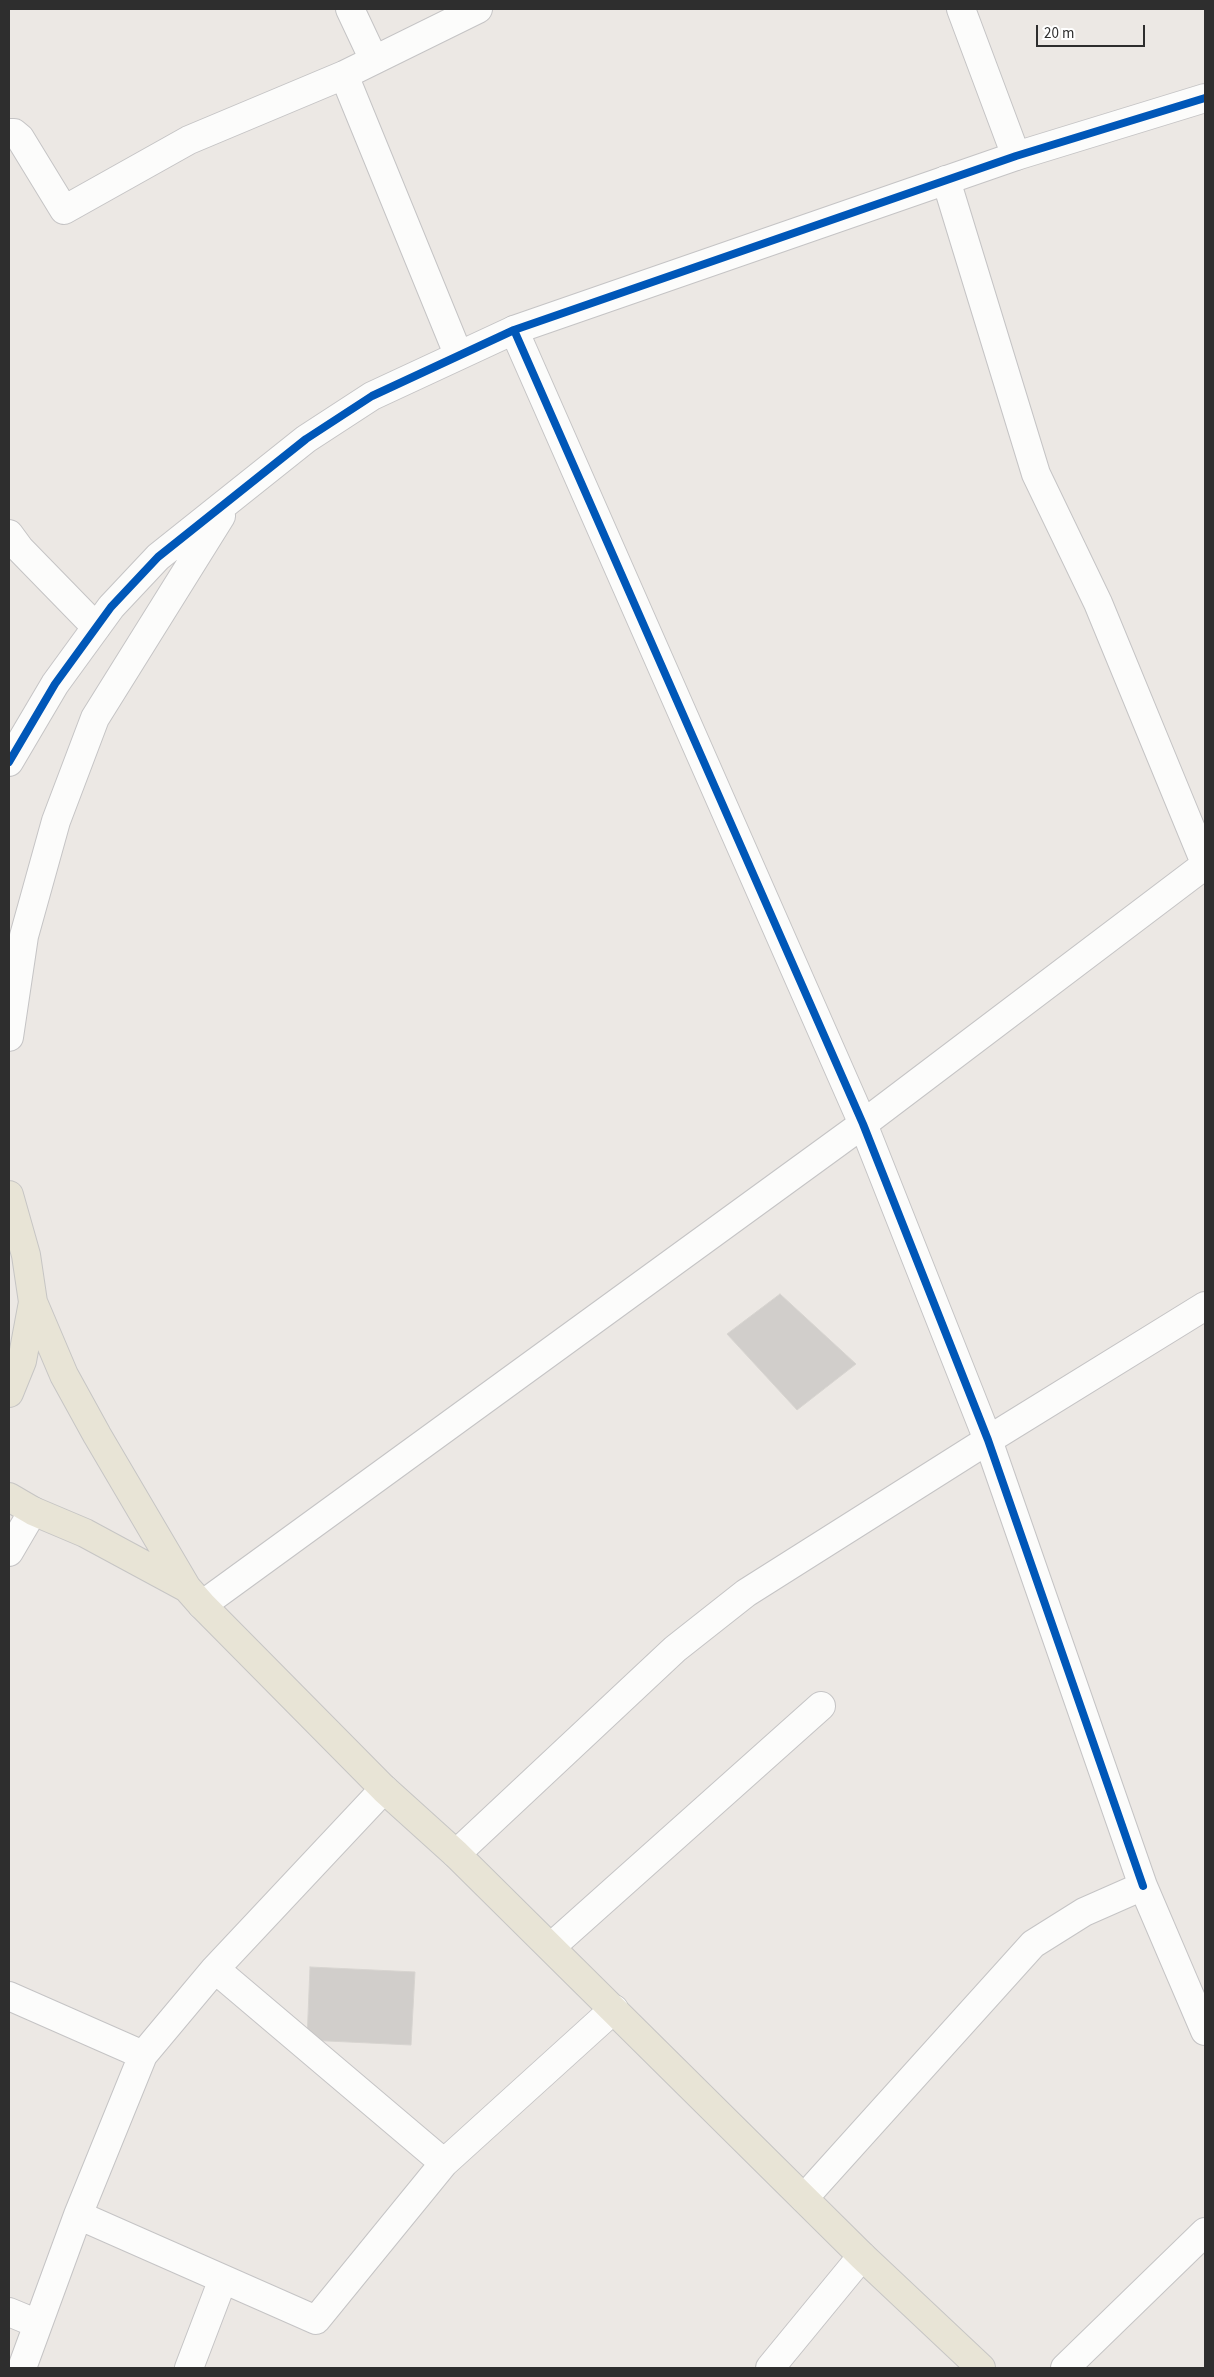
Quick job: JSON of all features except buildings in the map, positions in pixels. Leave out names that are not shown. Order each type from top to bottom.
[{"type":"main road","points":[[9,1195],[26,1256],[33,1302],[64,1375],[130,1495],[194,1596],[384,1789],[456,1854],[551,1946],[862,2256],[981,2368]]},
{"type":"main road","points":[[9,1393],[22,1361],[33,1302]]},
{"type":"main road","points":[[9,1497],[33,1511],[85,1533],[194,1596]]},
{"type":"street","points":[[350,9],[374,60]]},
{"type":"street","points":[[9,132],[14,133],[20,138],[64,210],[190,140],[344,75],[478,9]]},
{"type":"street","points":[[961,9],[1016,156]]},
{"type":"street","points":[[344,75],[458,354]]},
{"type":"street","points":[[9,762],[55,684],[96,627],[111,607],[158,557],[306,439],[372,396],[458,354],[514,330],[1016,156],[1205,98]]},
{"type":"street","points":[[194,1596],[864,1124],[1205,864],[1098,603],[1036,474],[946,180]]},
{"type":"street","points":[[514,330],[864,1124],[988,1440],[1143,1886],[1205,2031]]},
{"type":"street","points":[[9,1037],[24,936],[56,820],[95,718],[232,498]]},
{"type":"street","points":[[9,534],[20,548],[96,627]]},
{"type":"street","points":[[456,1854],[675,1649],[739,1598],[988,1440],[1205,1306]]},
{"type":"street","points":[[9,1552],[33,1511]]},
{"type":"street","points":[[551,1946],[821,1706]]},
{"type":"street","points":[[22,2368],[78,2214],[143,2055],[215,1969],[384,1789]]},
{"type":"street","points":[[804,2198],[1033,1944],[1084,1912],[1143,1886]]},
{"type":"street","points":[[215,1969],[444,2163]]},
{"type":"street","points":[[9,1996],[143,2055]]},
{"type":"street","points":[[78,2214],[316,2320],[444,2163],[614,2009]]},
{"type":"street","points":[[1065,2368],[1205,2232]]},
{"type":"street","points":[[770,2368],[862,2256]]},
{"type":"street","points":[[190,2368],[223,2279]]},
{"type":"street","points":[[9,2312],[38,2324]]},
{"type":"cycle path","points":[[9,762],[55,684],[111,607],[158,557],[306,439],[372,396],[514,330],[1016,156],[1205,98]]},
{"type":"cycle path","points":[[514,330],[863,1124],[988,1440],[1143,1886]]}]
